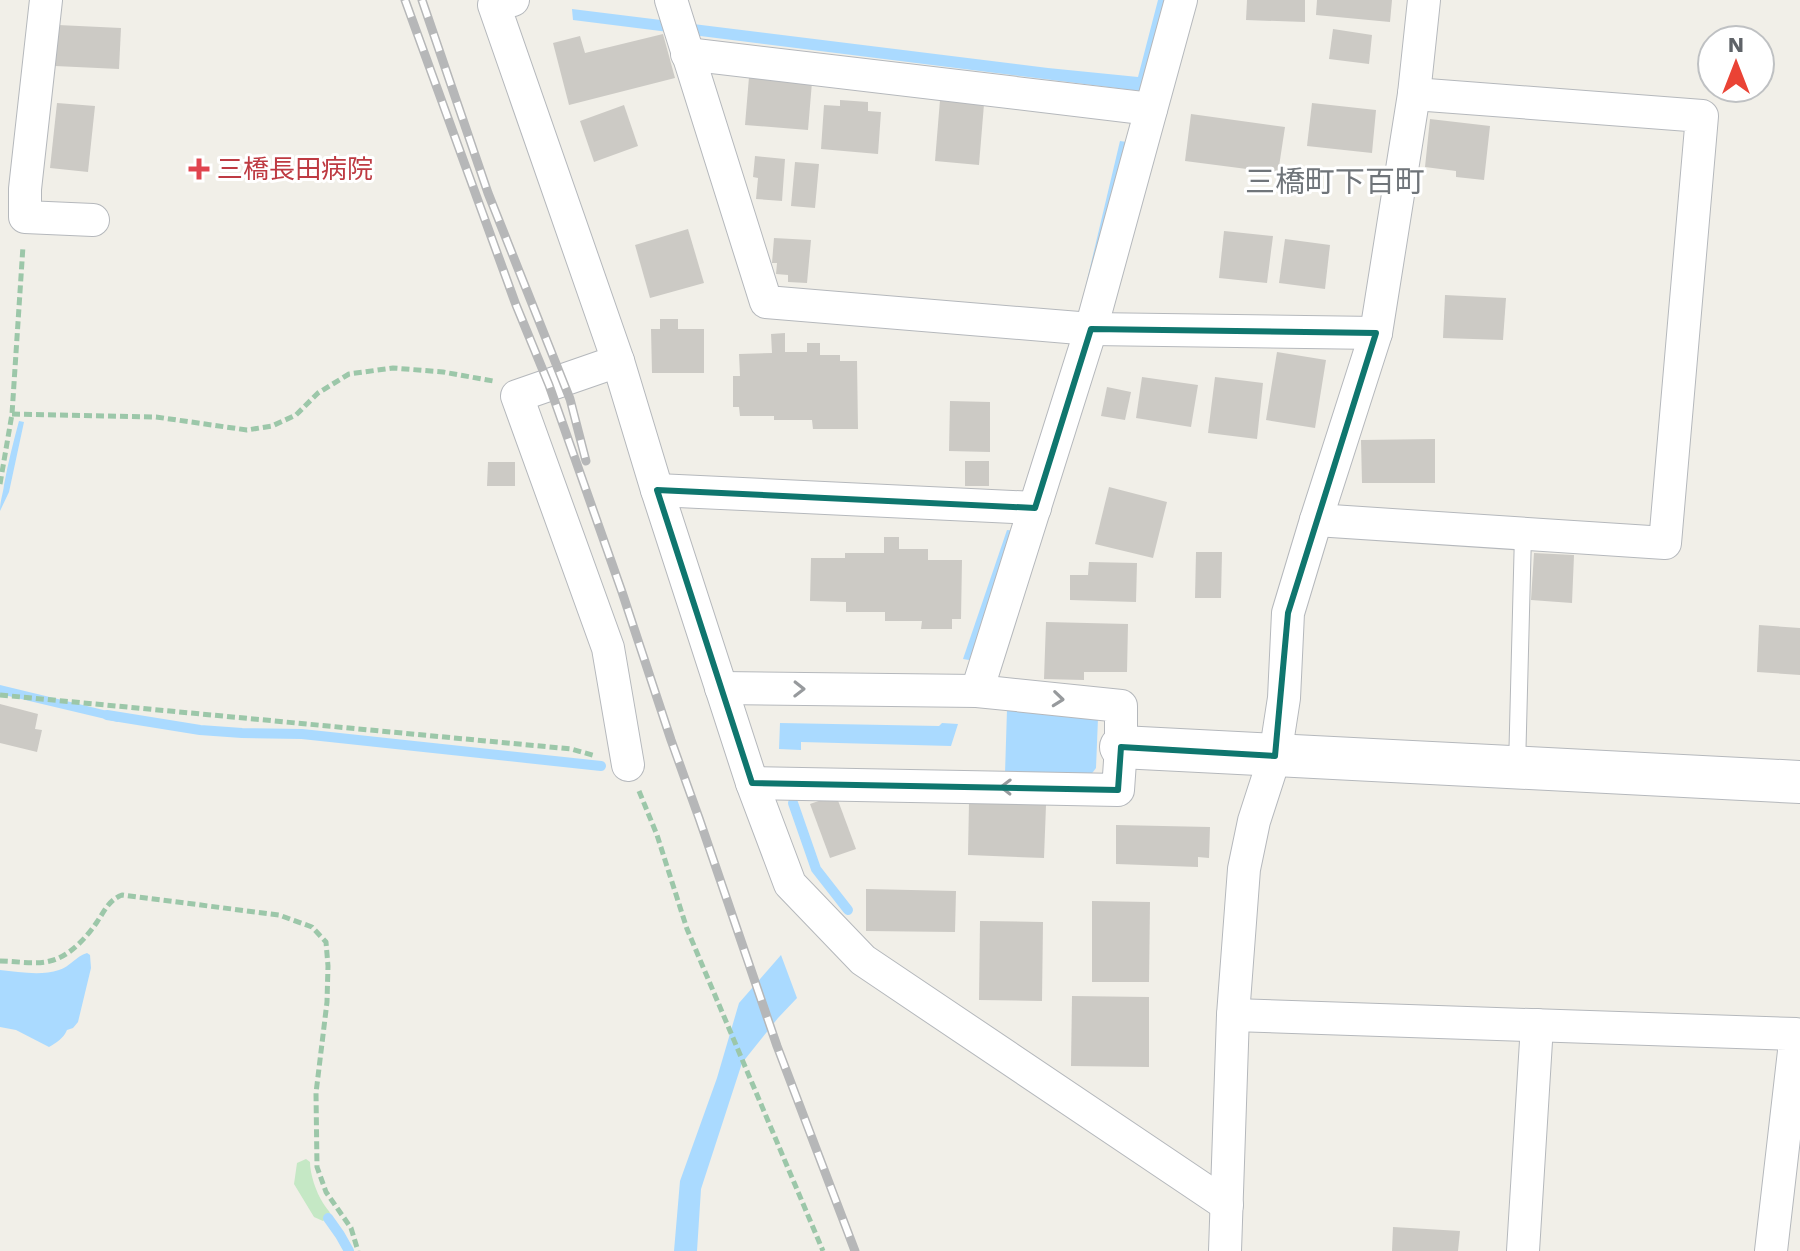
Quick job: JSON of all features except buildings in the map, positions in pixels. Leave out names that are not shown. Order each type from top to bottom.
[{"type":"street","points":[[46,0],[25,189],[25,217],[93,220]]},
{"type":"street","points":[[513,0],[494,5],[618,361],[752,783],[790,884],[863,960],[1227,1205]]},
{"type":"street","points":[[671,0],[766,302],[1091,329],[1376,333]]},
{"type":"street","points":[[977,691],[1091,329],[1181,0]]},
{"type":"street","points":[[1225,1251],[1233,1015],[1244,869],[1254,821],[1275,756],[1284,698],[1288,613],[1376,333],[1414,94],[1424,0]]},
{"type":"street","points":[[687,54],[1151,109]]},
{"type":"street","points":[[1316,520],[1665,543],[1702,116],[1414,94]]},
{"type":"street","points":[[618,361],[517,396],[608,648],[628,765]]},
{"type":"street","points":[[657,490],[1035,508]]},
{"type":"street","points":[[721,688],[977,691],[1121,706],[1118,790],[752,783]]},
{"type":"street","points":[[1121,747],[1800,782]]},
{"type":"street","points":[[1233,1015],[1796,1034],[1781,1239]]},
{"type":"street","points":[[1523,1251],[1537,1025]]},
{"type":"lane","points":[[1517,768],[1523,534]]},
{"type":"path","points":[[0,484],[12,414],[25,217]]},
{"type":"path","points":[[12,414],[156,417],[247,430],[272,426],[296,415],[318,393],[349,374],[393,368],[443,372],[501,383],[517,396]]},
{"type":"path","points":[[0,695],[571,749],[628,765],[657,835],[687,929],[823,1251]]},
{"type":"path","points":[[0,961],[48,962],[61,957],[96,925],[112,898],[122,895],[279,915],[312,927],[326,942],[328,966],[316,1093],[317,1167],[326,1192],[351,1228],[358,1251]]},
{"type":"highlighted area","points":[[1091,329],[1376,333],[1288,613],[1275,756],[1121,747],[1118,790],[752,783],[657,490],[1035,508]]},
{"type":"green space","points":[[306,1159],[310,1162],[318,1194],[331,1215],[323,1221],[314,1217],[294,1184],[297,1163]]},
{"type":"water","points":[[1158,0],[1170,0],[1140,91],[573,20],[572,9],[1138,77]]},
{"type":"water","points":[[1120,141],[1133,143],[1095,293],[1084,293]]},
{"type":"water","points":[[19,421],[24,422],[9,492],[0,511],[7,469]]},
{"type":"water","points":[[1007,530],[1019,531],[975,661],[963,659]]},
{"type":"water","points":[[0,685],[120,714],[118,722],[0,694]]},
{"type":"water","points":[[1007,709],[1098,718],[1096,768],[1090,776],[1005,774]]},
{"type":"water","points":[[780,723],[958,724],[951,746],[801,742],[801,750],[779,749]]},
{"type":"water","points":[[87,953],[91,968],[78,1022],[60,1040],[49,1047],[16,1030],[0,1027],[0,970],[52,972],[63,969]]},
{"type":"water","points":[[781,955],[797,998],[742,1063],[701,1189],[697,1251],[674,1251],[680,1181],[717,1078],[739,1003]]},
{"type":"waterway","points":[[107,715],[200,730],[302,734],[601,766]]},
{"type":"waterway","points":[[793,803],[816,869],[848,910]]},
{"type":"waterway","points":[[328,1218],[349,1251]]},
{"type":"railway","points":[[405,0],[516,305],[549,385],[777,1046],[855,1251]]},
{"type":"railway","points":[[422,0],[488,193],[570,399],[586,461]]},
{"type":"place","name":"三橋長田病院","points":[[199,169]]},
{"type":"district","name":"三橋町下百町","points":[[1335,181]]}]
